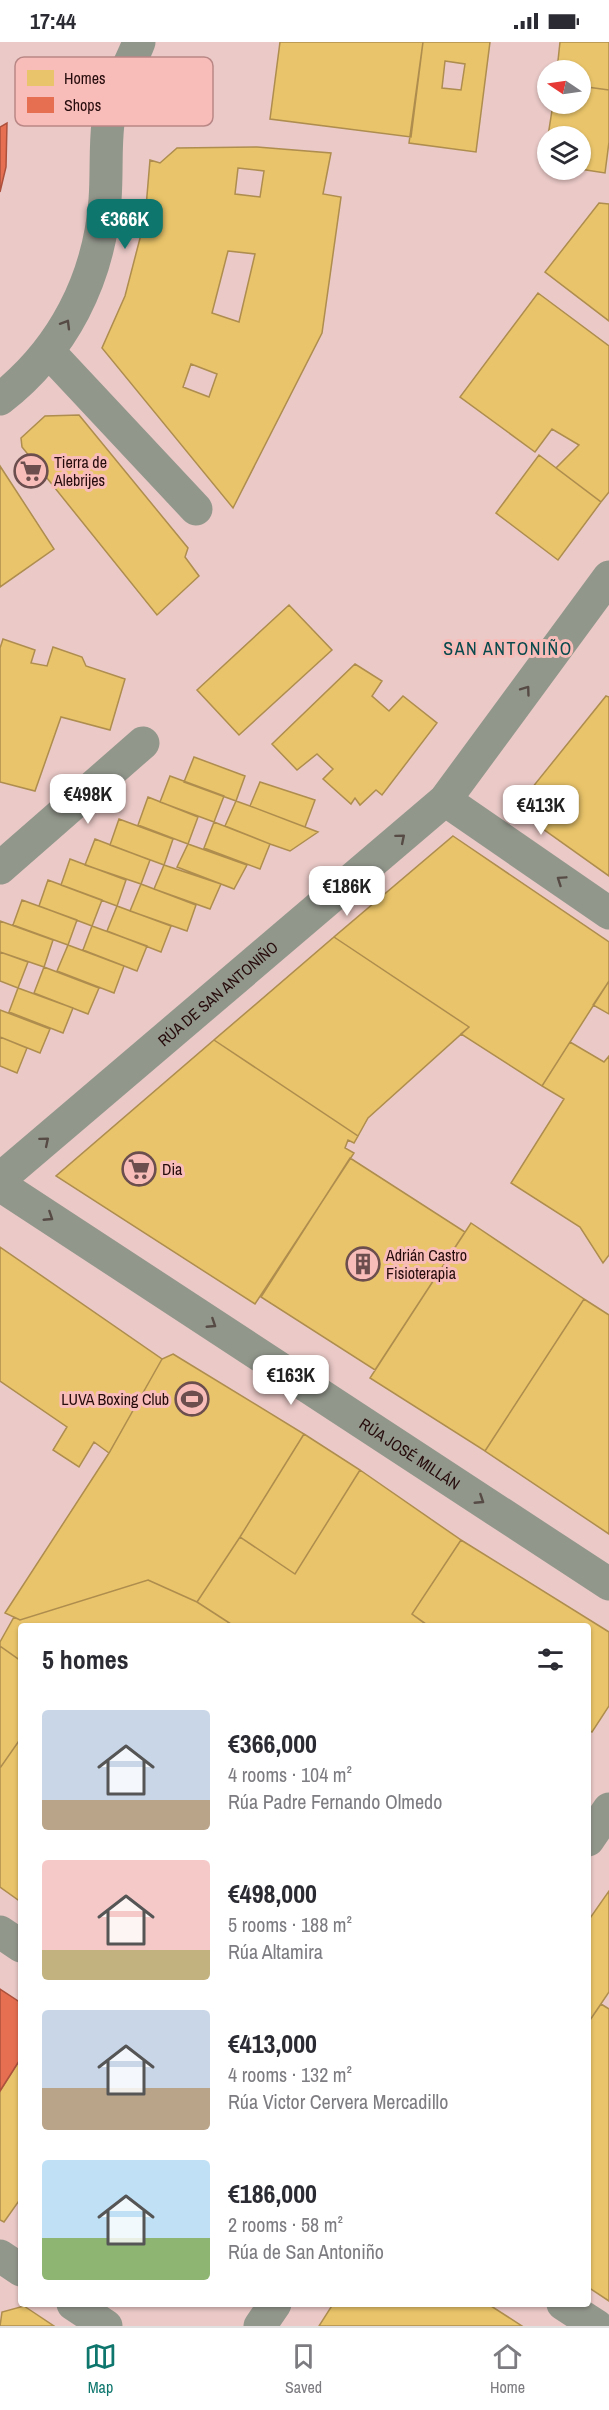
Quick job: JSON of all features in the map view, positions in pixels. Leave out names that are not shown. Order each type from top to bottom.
[{"type":"street","points":[[132,57],[139,42]]},
{"type":"street","points":[[0,399],[19,384],[49,352],[88,283],[100,243],[105,199],[108,126]]},
{"type":"street","points":[[49,352],[196,509]]},
{"type":"street","name":"RÚA DE SAN ANTONIÑO","points":[[0,1179],[445,800],[609,577]]},
{"type":"street","points":[[0,868],[143,743]]},
{"type":"street","points":[[445,800],[609,913]]},
{"type":"street","name":"RÚA JOSÉ MILLÁN","points":[[0,1185],[609,1584]]},
{"type":"street","points":[[591,1836],[609,1809]]},
{"type":"street","points":[[0,1932],[18,1944]]},
{"type":"street","points":[[0,2256],[18,2268]]},
{"type":"street","points":[[78,2307],[106,2326]]},
{"type":"street","points":[[260,2326],[273,2307]]},
{"type":"street","points":[[568,2307],[597,2326]]},
{"type":"building: Homes","points":[[280,42],[423,42],[411,137],[270,119]]},
{"type":"building: Homes","points":[[423,42],[490,42],[476,152],[409,143]],"holes":[[[445,61],[465,64],[461,90],[442,88]]]},
{"type":"building: Homes","points":[[560,42],[609,42],[609,90],[591,88],[591,60],[558,60]]},
{"type":"building: Homes","points":[[591,88],[609,90],[609,142],[605,173],[591,171],[591,126],[550,126],[551,114],[591,114]]},
{"type":"building: Homes","points":[[257,147],[331,153],[323,194],[341,197],[322,333],[233,508],[102,348],[125,296],[145,219],[150,160],[160,163],[177,148]],"holes":[[[238,168],[264,171],[260,197],[235,194]],[[228,251],[255,254],[239,322],[212,313]],[[191,364],[217,374],[209,397],[183,387]]]},
{"type":"building: Homes","points":[[599,203],[609,204],[609,321],[545,272]]},
{"type":"building: Homes","points":[[538,293],[609,346],[609,492],[601,502],[556,468],[579,445],[552,429],[535,452],[460,397]]},
{"type":"building: Homes","points":[[79,415],[188,548],[185,557],[199,576],[157,615],[22,447],[21,438],[45,416]]},
{"type":"building: Homes","points":[[539,455],[601,502],[558,560],[496,513]]},
{"type":"building: Homes","points":[[0,466],[54,549],[0,587]]},
{"type":"building: Homes","points":[[289,605],[332,650],[239,735],[197,690]]},
{"type":"building: Homes","points":[[3,639],[35,650],[31,663],[47,666],[53,647],[82,657],[86,666],[125,679],[110,730],[61,717],[35,791],[0,782],[0,648]]},
{"type":"building: Homes","points":[[355,664],[382,681],[372,696],[389,711],[403,696],[437,723],[382,795],[376,790],[360,805],[355,798],[351,804],[323,779],[333,769],[317,754],[297,770],[272,744]]},
{"type":"building: Homes","points":[[606,696],[609,697],[609,876],[515,809]]},
{"type":"building: Homes","points":[[194,757],[245,776],[236,801],[184,782]]},
{"type":"building: Homes","points":[[170,776],[224,796],[214,822],[160,802]]},
{"type":"building: Homes","points":[[260,782],[315,800],[305,827],[250,806]]},
{"type":"building: Homes","points":[[148,797],[198,817],[188,844],[138,825]]},
{"type":"building: Homes","points":[[236,801],[318,832],[290,851],[270,844],[225,826]]},
{"type":"building: Homes","points":[[119,819],[173,839],[164,865],[110,845]]},
{"type":"building: Homes","points":[[214,822],[270,844],[260,869],[204,848]]},
{"type":"building: Homes","points":[[453,836],[609,942],[609,981],[542,1086],[461,1034],[469,1027],[334,937]]},
{"type":"building: Homes","points":[[95,839],[150,860],[141,884],[85,865]]},
{"type":"building: Homes","points":[[188,844],[247,865],[234,889],[177,867]]},
{"type":"building: Homes","points":[[70,859],[126,880],[117,906],[61,885]]},
{"type":"building: Homes","points":[[164,865],[221,884],[210,909],[154,889]]},
{"type":"building: Homes","points":[[48,880],[102,900],[92,926],[39,906]]},
{"type":"building: Homes","points":[[141,884],[196,905],[187,931],[130,911]]},
{"type":"building: Homes","points":[[22,900],[77,920],[68,945],[13,925]]},
{"type":"building: Homes","points":[[117,906],[171,926],[161,952],[107,931]]},
{"type":"building: Homes","points":[[0,921],[53,940],[44,967],[0,952]]},
{"type":"building: Homes","points":[[92,926],[147,946],[137,971],[83,950]]},
{"type":"building: Homes","points":[[334,937],[469,1027],[368,1118],[358,1136],[214,1040]]},
{"type":"building: Homes","points":[[68,945],[124,966],[114,993],[57,971]]},
{"type":"building: Homes","points":[[0,952],[28,962],[18,988],[0,981]]},
{"type":"building: Homes","points":[[44,967],[99,988],[88,1014],[34,993]]},
{"type":"building: Homes","points":[[609,981],[609,1014],[593,1005]]},
{"type":"building: Homes","points":[[18,988],[73,1008],[63,1033],[9,1012]]},
{"type":"building: Homes","points":[[0,1010],[50,1029],[40,1053],[0,1037]]},
{"type":"building: Homes","points":[[0,1037],[27,1048],[17,1073],[0,1066]]},
{"type":"building: Homes","points":[[214,1040],[358,1136],[354,1143],[348,1140],[345,1148],[354,1153],[255,1304],[56,1176]]},
{"type":"building: Homes","points":[[570,1042],[604,1062],[609,1056],[609,1255],[603,1263],[580,1227],[511,1183],[564,1099],[542,1086]]},
{"type":"building: Homes","name":"Adrián Castro Fisioterapia","points":[[350,1158],[465,1232],[375,1370],[261,1297]]},
{"type":"building: Homes","points":[[471,1223],[584,1299],[485,1451],[370,1378]]},
{"type":"building: Homes","points":[[0,1247],[162,1359],[109,1453],[94,1442],[79,1467],[53,1450],[67,1427],[0,1381]]},
{"type":"building: Homes","points":[[584,1299],[609,1315],[609,1534],[485,1451]]},
{"type":"building: Homes","points":[[173,1354],[304,1434],[240,1537],[197,1602],[148,1580],[20,1620],[5,1613],[109,1453],[162,1359]]},
{"type":"building: Homes","points":[[304,1434],[360,1470],[295,1574],[240,1537]]},
{"type":"building: Homes","points":[[360,1470],[461,1540],[412,1614],[424,1623],[229,1623],[197,1602],[240,1537],[295,1574]]},
{"type":"building: Homes","points":[[461,1540],[609,1632],[609,1706],[591,1732],[591,1623],[425,1623],[412,1614]]},
{"type":"building: Homes","points":[[148,1580],[197,1602],[229,1623],[18,1623],[18,1659],[0,1646],[0,1642],[14,1617],[20,1620]]},
{"type":"building: Homes","points":[[0,1646],[18,1659],[18,1742],[0,1768]]},
{"type":"building: Homes","points":[[18,1742],[18,1900],[0,1887],[0,1768]]},
{"type":"building: Homes","points":[[609,1891],[609,1992],[591,2019],[591,1917]]},
{"type":"building: Homes","points":[[601,2004],[609,2009],[609,2301],[591,2289],[591,2019]]},
{"type":"building: Homes","points":[[18,2063],[18,2202],[4,2222],[0,2220],[0,2091]]},
{"type":"building: Homes","points":[[26,2307],[54,2326],[0,2326],[2,2312]]},
{"type":"building: Homes","points":[[331,2307],[493,2307],[522,2326],[319,2326]]},
{"type":"building: Shops","points":[[7,123],[6,167],[0,192],[0,127]]},
{"type":"building: Shops","points":[[0,1989],[18,2001],[18,2063],[0,2091]]},
{"type":"place","name":"Tierra de Alebrijes","points":[[31,471]]},
{"type":"place","name":"Dia","points":[[139,1169]]},
{"type":"place","name":"Adrián Castro Fisioterapia","points":[[363,1264]]},
{"type":"place","name":"LUVA Boxing Club","points":[[192,1399]]},
{"type":"district","name":"SAN ANTONIÑO","points":[[508,649]]}]
